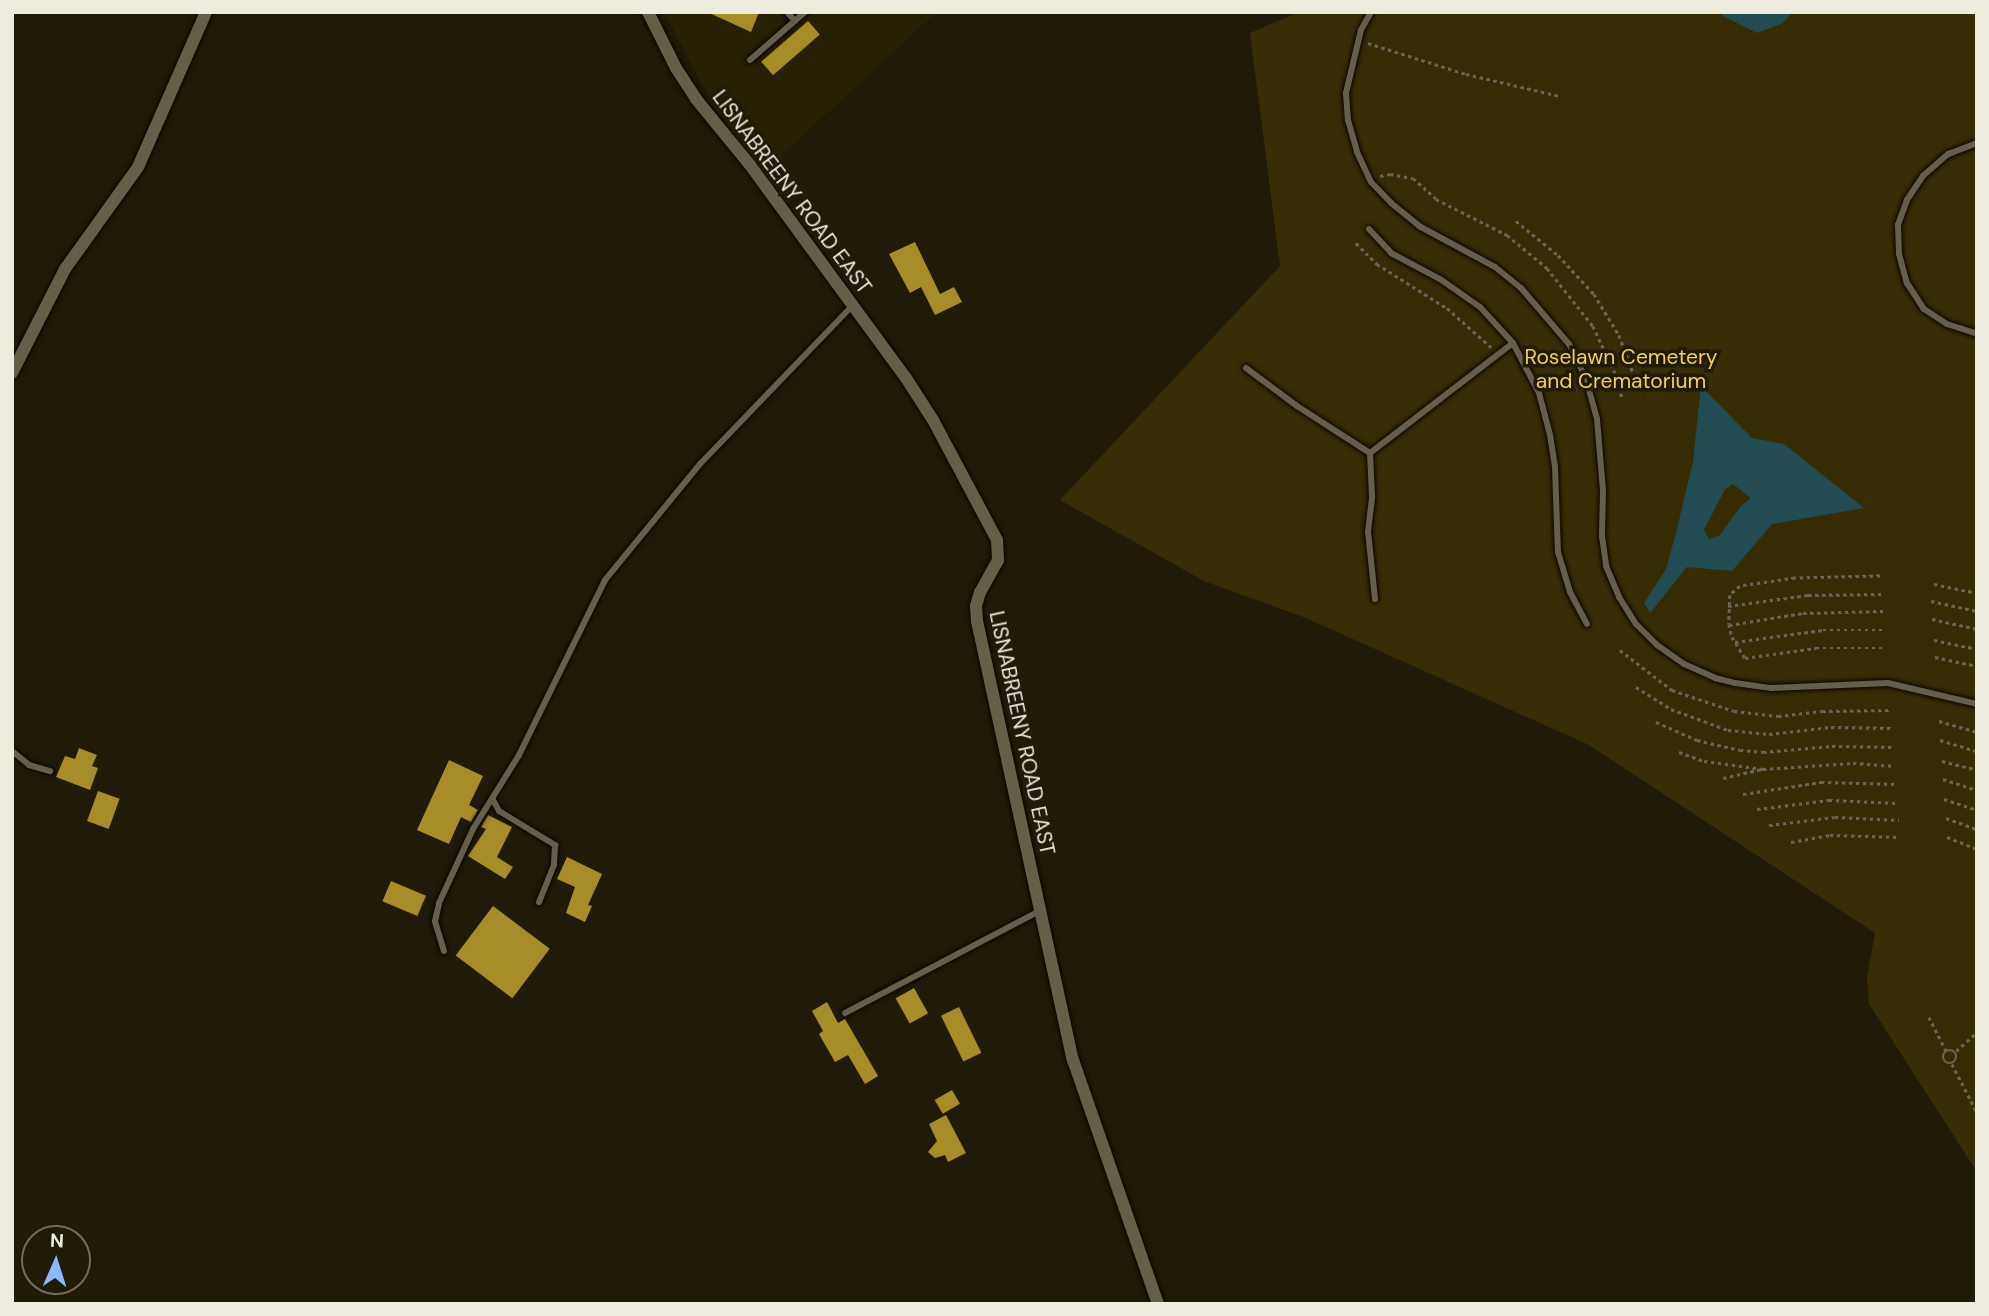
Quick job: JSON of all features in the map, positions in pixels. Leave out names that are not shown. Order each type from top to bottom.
[{"type":"street","points":[[12,373],[65,269],[138,167],[206,12]]},
{"type":"street","name":"LISNABREENY ROAD EAST","points":[[648,12],[676,68],[696,99],[750,165],[933,420],[997,540],[998,560],[980,592],[976,606],[977,621],[1073,1060],[1158,1304]]},
{"type":"lane","points":[[787,12],[795,21]]},
{"type":"lane","points":[[750,60],[805,12]]},
{"type":"lane","points":[[1371,12],[1358,39],[1346,93],[1348,120],[1357,152],[1370,179],[1391,203],[1419,226],[1495,267],[1521,288],[1569,344],[1586,379],[1597,419],[1603,491],[1602,536],[1606,566],[1619,597],[1636,624],[1657,645],[1684,664],[1715,678],[1735,683],[1772,688],[1888,683],[1977,704]]},
{"type":"lane","points":[[1977,143],[1948,154],[1923,176],[1907,200],[1898,225],[1899,254],[1907,283],[1924,309],[1947,324],[1977,334]]},
{"type":"lane","points":[[1369,229],[1391,253],[1440,279],[1480,307],[1513,343],[1539,393],[1555,468],[1554,507],[1558,552],[1570,592],[1587,624]]},
{"type":"lane","points":[[444,951],[435,921],[439,903],[473,829],[519,755],[605,580],[700,464],[853,305]]},
{"type":"lane","points":[[1370,453],[1513,343]]},
{"type":"lane","points":[[1246,368],[1297,407],[1370,453]]},
{"type":"lane","points":[[1370,453],[1368,531],[1376,599]]},
{"type":"lane","points":[[12,751],[29,765],[50,771]]},
{"type":"lane","points":[[493,800],[499,811],[555,845],[554,865],[539,902]]},
{"type":"lane","points":[[845,1013],[1039,911]]},
{"type":"path","points":[[1358,39],[1466,74],[1560,96]]},
{"type":"path","points":[[1370,179],[1390,174],[1413,178],[1436,199],[1507,235],[1546,268],[1593,326],[1605,349],[1622,398]]},
{"type":"path","points":[[1516,221],[1558,255],[1594,295],[1619,335],[1641,394]]},
{"type":"path","points":[[1356,243],[1377,264],[1447,308],[1499,354]]},
{"type":"path","points":[[1880,576],[1795,578],[1740,586],[1730,595],[1729,625],[1735,642],[1745,657],[1816,649],[1886,648]]},
{"type":"path","points":[[1934,584],[1977,593]]},
{"type":"path","points":[[1728,606],[1808,595],[1881,594]]},
{"type":"path","points":[[1931,601],[1977,611]]},
{"type":"path","points":[[1729,625],[1803,613],[1883,611]]},
{"type":"path","points":[[1932,619],[1977,629]]},
{"type":"path","points":[[1735,642],[1798,632],[1884,629]]},
{"type":"path","points":[[1934,640],[1977,649]]},
{"type":"path","points":[[1620,650],[1672,690],[1734,712],[1778,716],[1822,711],[1891,710]]},
{"type":"path","points":[[1935,657],[1977,666]]},
{"type":"path","points":[[1636,687],[1671,709],[1728,730],[1769,734],[1831,727],[1892,728]]},
{"type":"path","points":[[1939,721],[1977,732]]},
{"type":"path","points":[[1656,722],[1697,740],[1752,751],[1852,746],[1894,747]]},
{"type":"path","points":[[1940,740],[1977,751]]},
{"type":"path","points":[[1679,752],[1704,761],[1763,769]]},
{"type":"path","points":[[1942,761],[1977,770]]},
{"type":"path","points":[[1723,778],[1763,769],[1853,763],[1895,766]]},
{"type":"path","points":[[1943,779],[1977,790]]},
{"type":"path","points":[[1744,794],[1821,782],[1896,784]]},
{"type":"path","points":[[1944,799],[1977,810]]},
{"type":"path","points":[[1757,809],[1829,800],[1898,803]]},
{"type":"path","points":[[1769,825],[1835,817],[1899,820]]},
{"type":"path","points":[[1945,818],[1977,829]]},
{"type":"path","points":[[1791,842],[1830,835],[1900,836]]},
{"type":"path","points":[[1947,837],[1977,849]]},
{"type":"path","points":[[1929,1017],[1946,1051]]},
{"type":"path","points":[[1946,1051],[1955,1052],[1977,1032]]},
{"type":"path","points":[[1946,1051],[1942,1059],[1952,1064],[1977,1112]]},
{"type":"path","points":[[1952,1064],[1957,1059],[1955,1052]]},
{"type":"shaded area","points":[[664,12],[937,12],[772,164],[706,91]]},
{"type":"green space","name":"Roselawn Cemetery and Crematorium","points":[[1299,12],[1977,12],[1977,1172],[1869,1004],[1867,977],[1875,933],[1589,745],[1306,618],[1204,581],[1060,500],[1280,266],[1250,33]]},
{"type":"water","points":[[1723,12],[1792,12],[1783,23],[1757,33],[1723,16]]},
{"type":"water","points":[[1701,386],[1752,438],[1784,444],[1864,508],[1772,524],[1732,571],[1687,567],[1650,613],[1644,603],[1666,569],[1693,461]],"holes":[[[1733,484],[1751,498],[1741,506],[1719,536],[1709,539],[1704,530],[1725,489]]]},
{"type":"building","points":[[707,12],[759,12],[751,32]]},
{"type":"building","points":[[808,21],[820,35],[773,75],[761,62]]},
{"type":"building","points":[[915,242],[940,294],[954,287],[962,302],[935,315],[921,287],[910,293],[889,254]]},
{"type":"building","points":[[79,748],[97,755],[92,766],[98,768],[90,790],[56,777],[65,756],[75,759]]},
{"type":"building","points":[[449,760],[483,776],[469,805],[478,810],[471,822],[461,817],[449,844],[417,830]]},
{"type":"building","points":[[98,791],[120,799],[109,829],[87,821]]},
{"type":"building","points":[[488,815],[512,827],[497,857],[513,867],[505,879],[468,856],[486,829],[481,827]]},
{"type":"building","points":[[567,857],[602,874],[588,905],[592,906],[585,922],[566,913],[575,887],[557,879]]},
{"type":"building","points":[[391,881],[426,896],[417,916],[382,901]]},
{"type":"building","points":[[493,906],[550,949],[512,998],[456,956]]},
{"type":"building","points":[[914,988],[928,1013],[910,1024],[896,998]]},
{"type":"building","points":[[827,1002],[838,1023],[845,1019],[878,1076],[865,1084],[848,1055],[835,1062],[819,1034],[823,1031],[812,1011]]},
{"type":"building","points":[[959,1007],[981,1053],[963,1062],[941,1016]]},
{"type":"building","points":[[952,1090],[960,1104],[943,1114],[935,1100]]},
{"type":"building","points":[[946,1115],[966,1153],[948,1162],[945,1155],[935,1158],[928,1152],[937,1141],[929,1124]]}]
